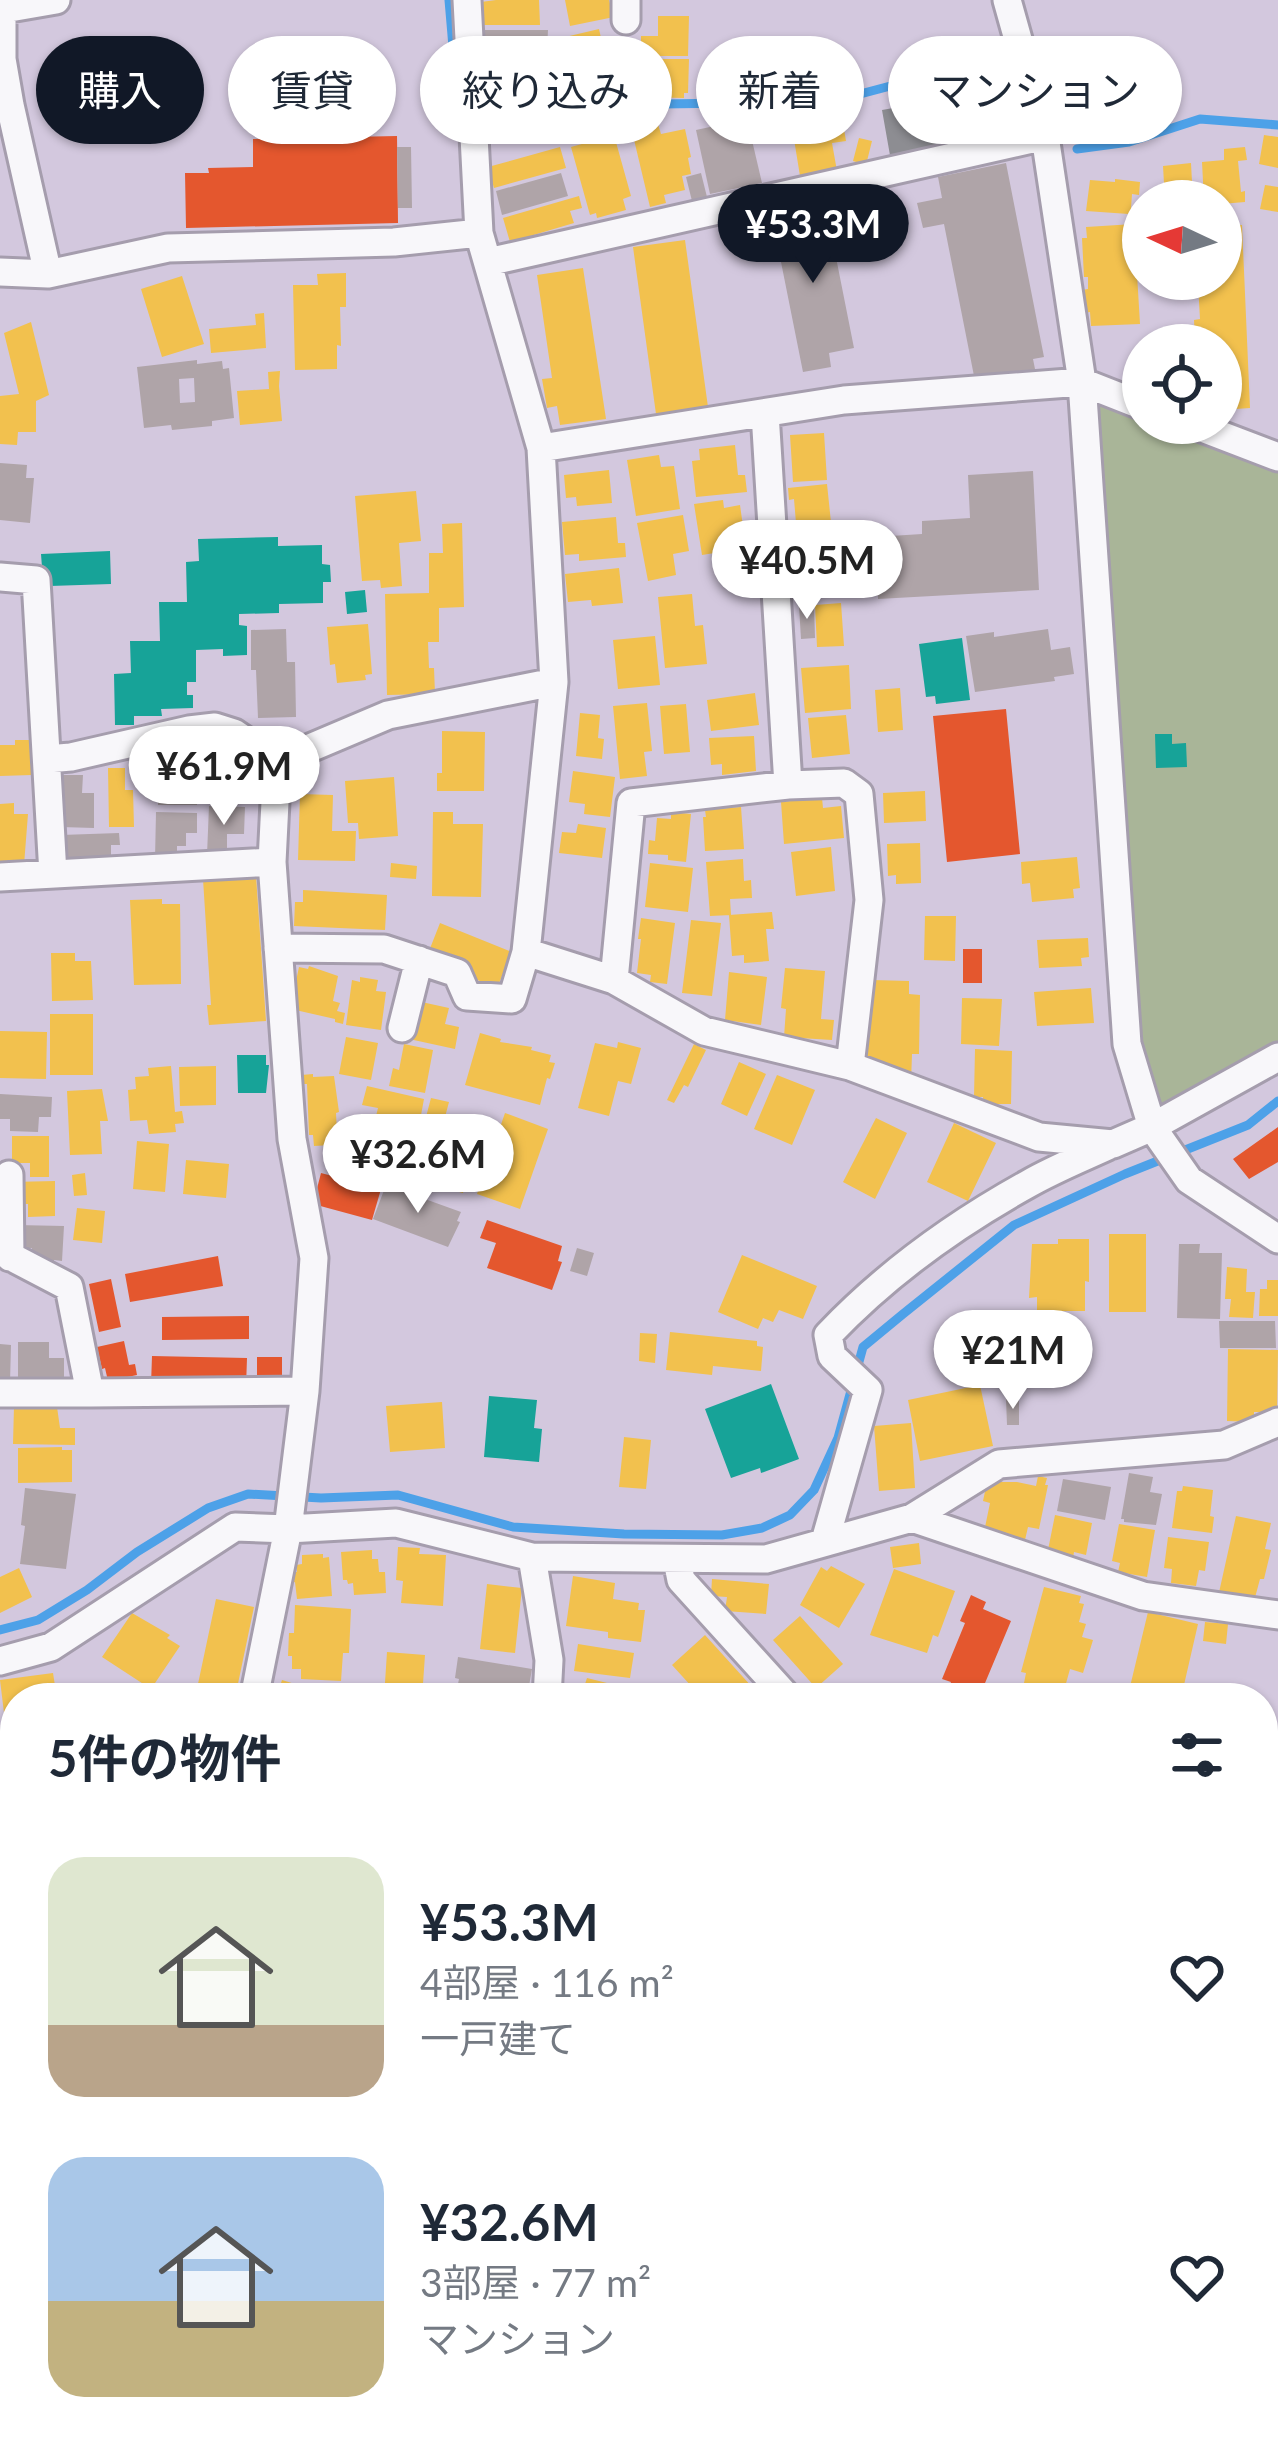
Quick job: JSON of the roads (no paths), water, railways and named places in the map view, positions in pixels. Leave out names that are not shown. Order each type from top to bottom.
[{"type":"street","points":[[48,274],[2,59],[3,5],[56,0]]},
{"type":"street","points":[[278,948],[384,949],[457,973],[467,996],[512,999],[526,952],[554,682],[541,448],[479,233],[467,0]]},
{"type":"street","points":[[1007,0],[1017,36]]},
{"type":"street","points":[[488,262],[1010,144]]},
{"type":"street","points":[[1046,144],[1082,382],[1127,1044],[1152,1127],[1189,1180],[1278,1239]]},
{"type":"street","points":[[0,272],[48,274],[168,248],[394,242],[479,233]]},
{"type":"street","points":[[541,448],[844,400],[1082,382],[1122,398]]},
{"type":"street","points":[[765,413],[788,785]]},
{"type":"street","points":[[1242,443],[1278,457]]},
{"type":"street","points":[[0,577],[36,580],[53,874]]},
{"type":"street","points":[[277,762],[388,715],[554,682]]},
{"type":"street","points":[[47,759],[215,727],[234,733],[277,762]]},
{"type":"street","points":[[257,1683],[289,1523],[314,1258],[292,1138],[272,862],[277,762]]},
{"type":"street","points":[[614,980],[632,803],[844,783],[859,794],[868,900],[850,1066]]},
{"type":"street","points":[[0,877],[272,862]]},
{"type":"street","points":[[526,952],[614,980],[704,1031],[850,1066],[1039,1137],[1113,1144]]},
{"type":"street","points":[[402,1028],[419,960]]},
{"type":"street","points":[[825,1541],[868,1390],[832,1356],[828,1335],[862,1300],[944,1235],[1030,1182],[1152,1127],[1278,1057]]},
{"type":"street","points":[[9,1175],[5,1254],[69,1287],[89,1393]]},
{"type":"street","points":[[0,1393],[304,1391]]},
{"type":"street","points":[[0,1661],[51,1647],[236,1526],[396,1523],[532,1557],[766,1559],[912,1518],[999,1465],[1224,1445],[1278,1422]]},
{"type":"street","points":[[912,1518],[1143,1596],[1278,1615]]},
{"type":"street","points":[[532,1557],[549,1660],[548,1683]]},
{"type":"street","points":[[677,1561],[681,1580],[774,1683]]},
{"type":"waterway","points":[[449,0],[452,36]]},
{"type":"waterway","points":[[672,104],[733,103],[776,112],[888,87]]},
{"type":"waterway","points":[[1077,149],[1129,142],[1200,119],[1278,125]]},
{"type":"waterway","points":[[0,1630],[38,1620],[208,1508],[248,1494],[398,1495],[513,1527],[722,1535],[762,1528],[790,1515],[814,1490],[838,1438],[863,1347],[1014,1225],[1248,1125],[1278,1101]]}]
